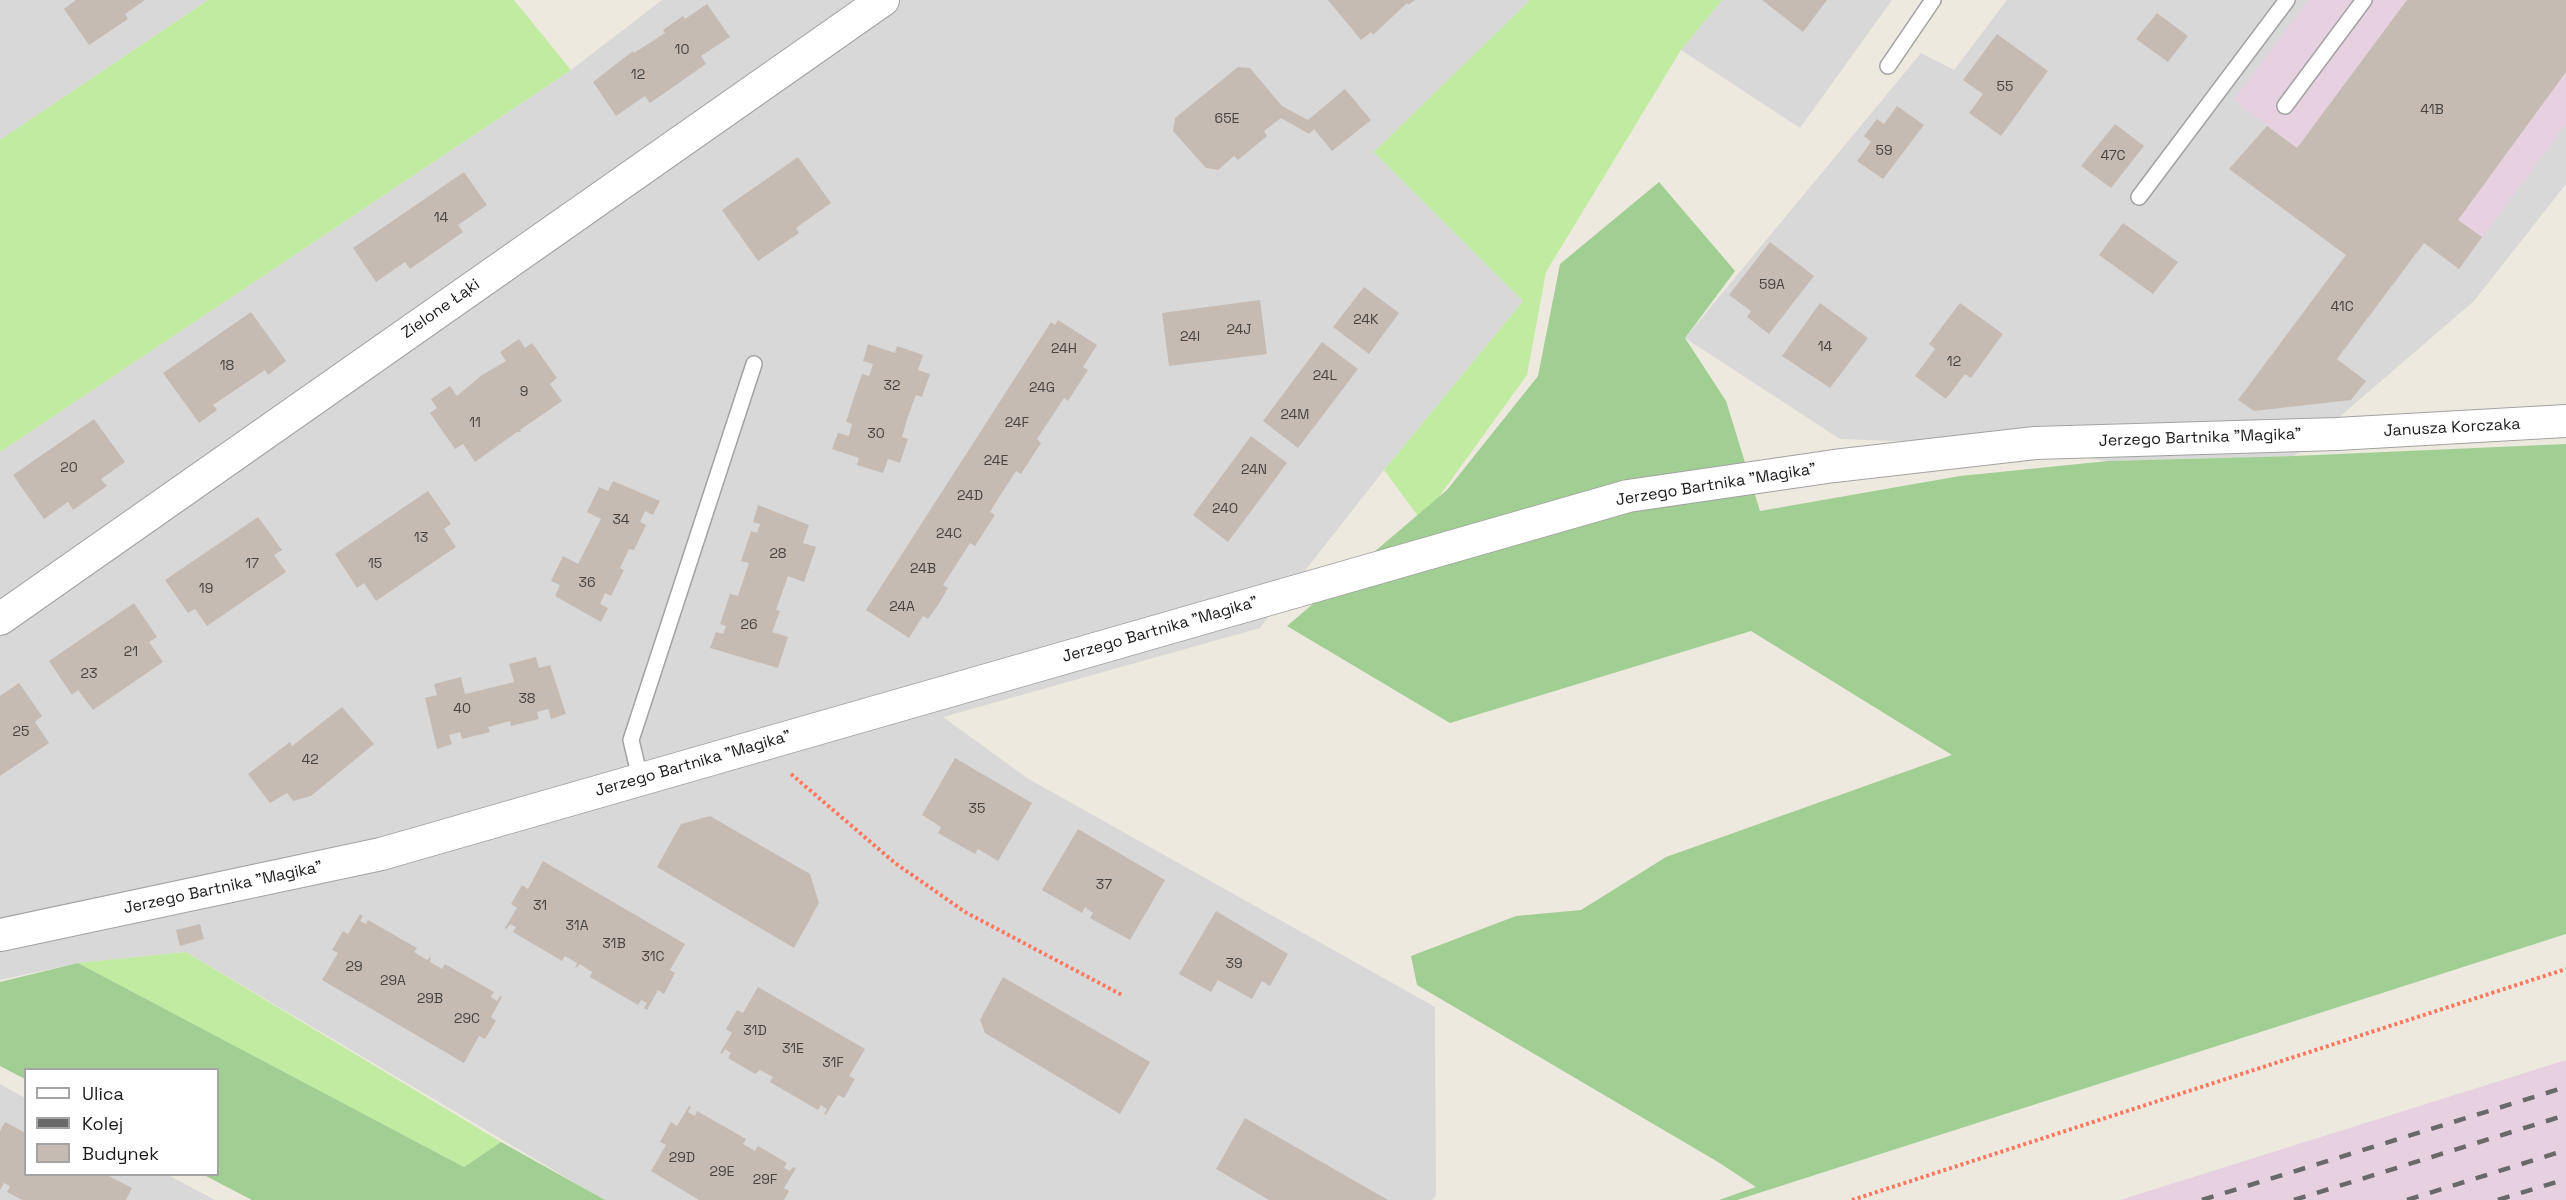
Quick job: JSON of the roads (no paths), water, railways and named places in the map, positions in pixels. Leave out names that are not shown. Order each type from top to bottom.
[{"type":"street","name":"Zielone Łąki","points":[[0,618],[883,0]]},
{"type":"street","name":"Janusza Korczaka","points":[[2337,434],[2566,421]]},
{"type":"street","name":"Jerzego Bartnika \"Magika\"","points":[[0,935],[381,854],[1628,496],[1834,466],[2035,443],[2337,434]]},
{"type":"lane","points":[[1888,66],[1933,0]]},
{"type":"lane","points":[[2139,197],[2287,0]]},
{"type":"lane","points":[[2285,106],[2364,0]]},
{"type":"lane","points":[[640,778],[632,740],[754,364]]},
{"type":"railway","points":[[2202,1200],[2566,1087]]},
{"type":"railway","points":[[2294,1200],[2566,1115]]},
{"type":"railway","points":[[2407,1200],[2566,1150]]},
{"type":"railway","points":[[2498,1200],[2566,1179]]}]
